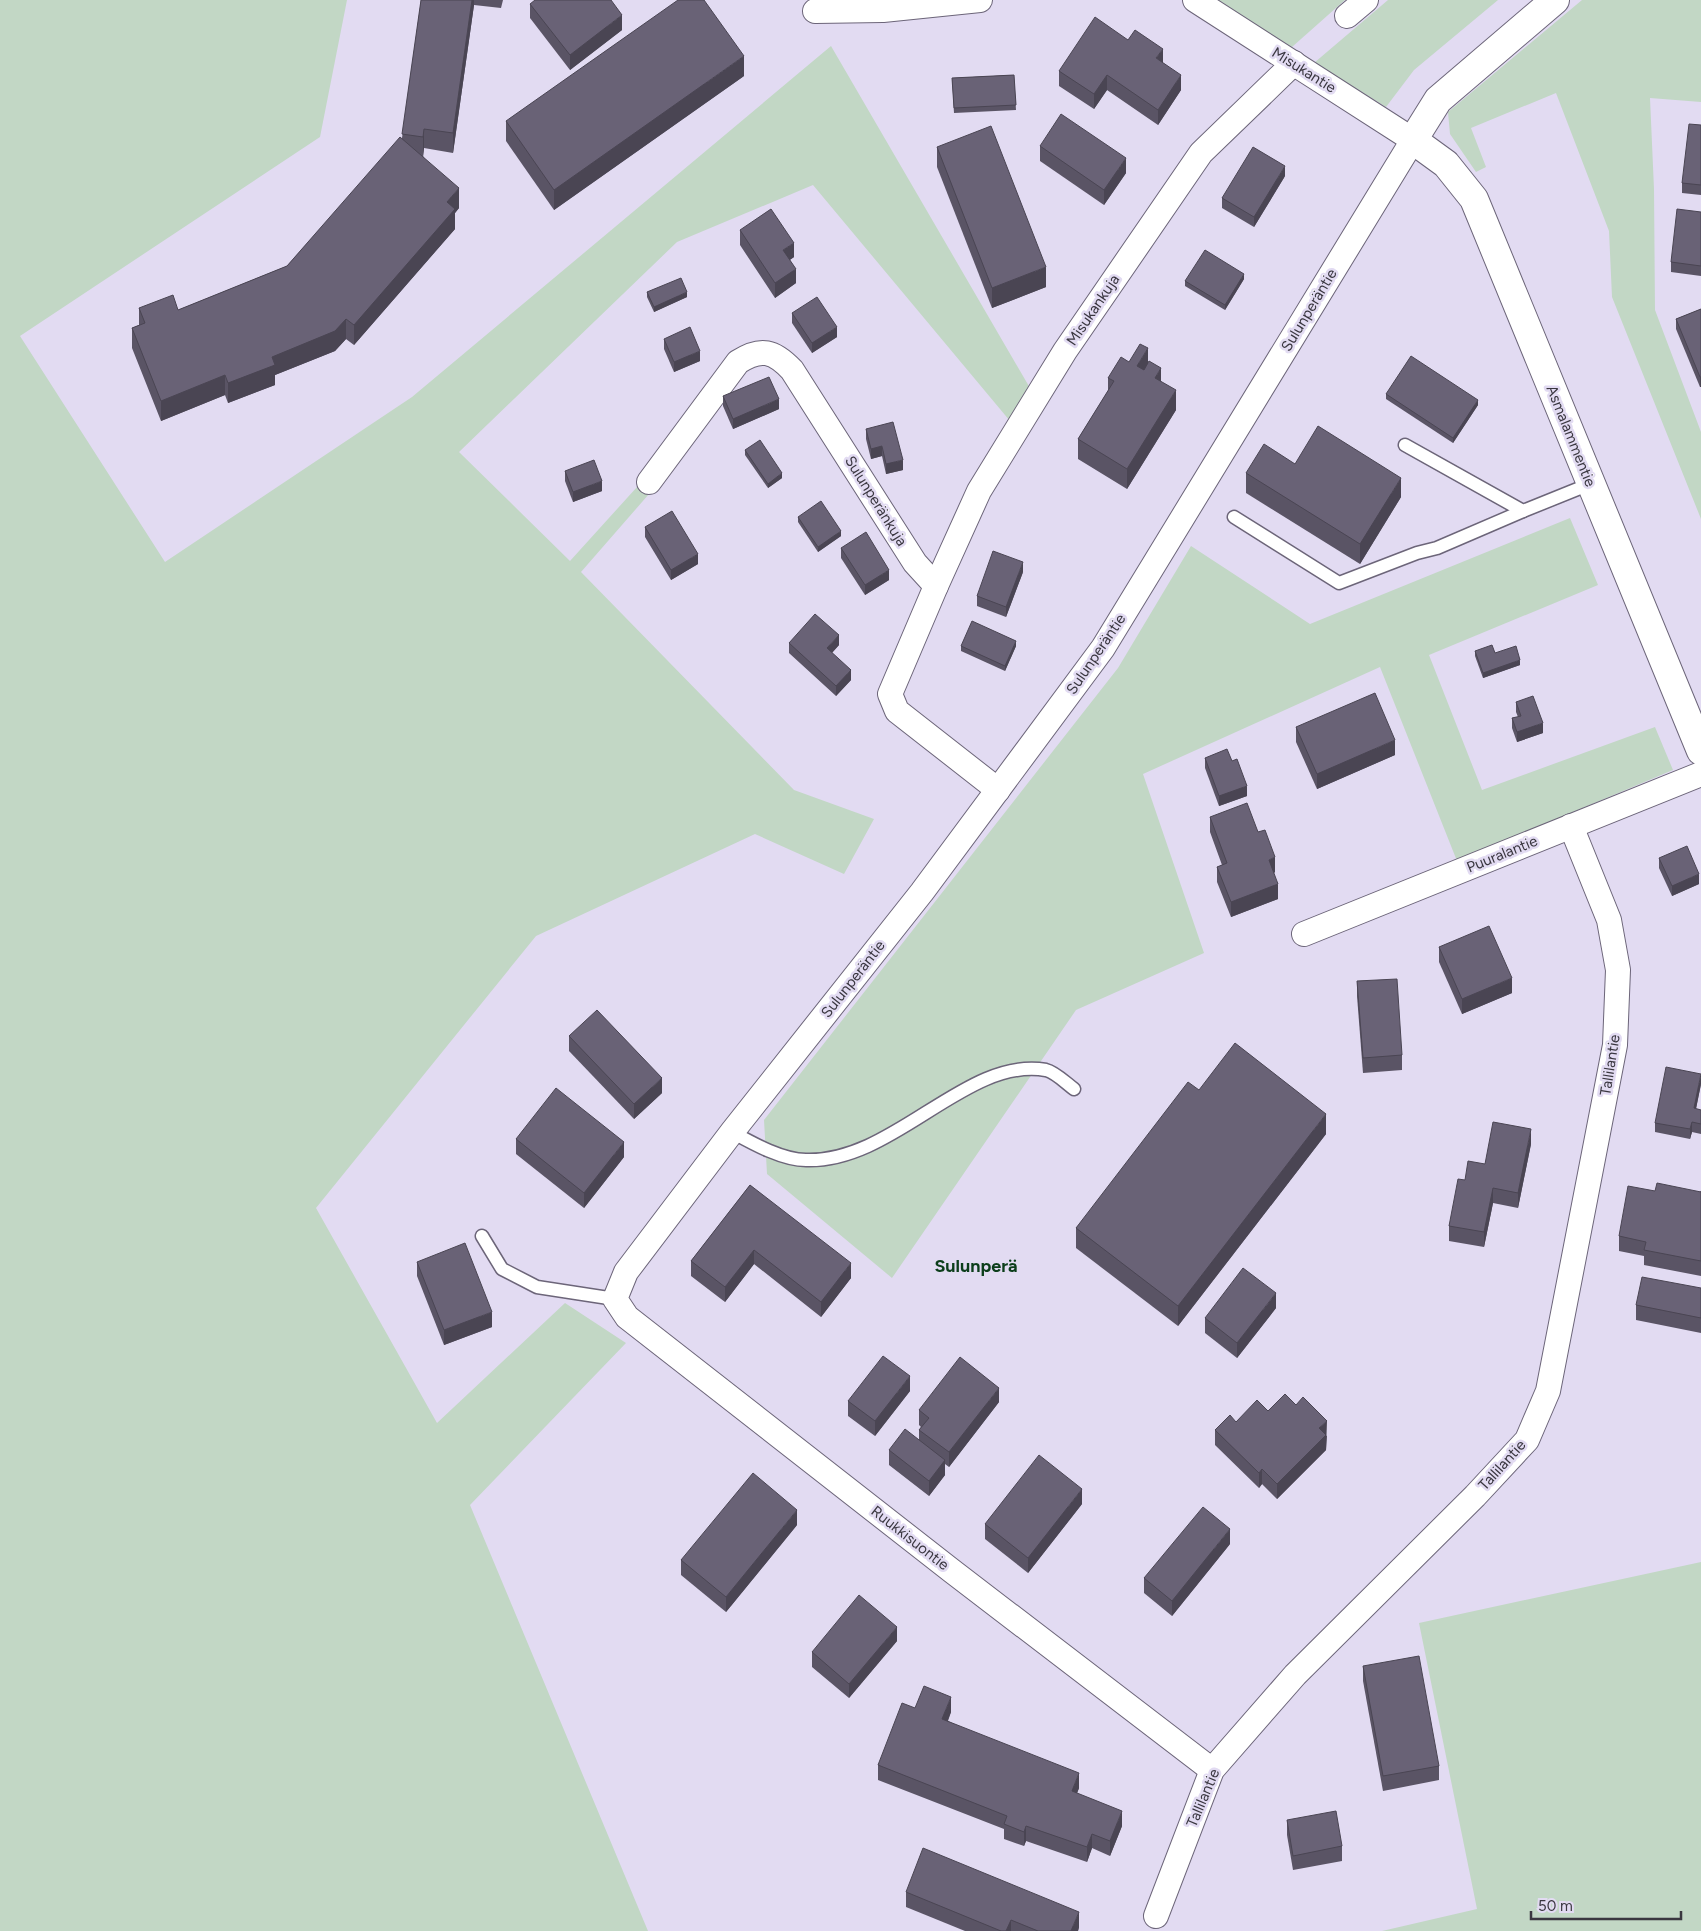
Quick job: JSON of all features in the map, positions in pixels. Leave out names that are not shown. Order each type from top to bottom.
[{"type":"street","points":[[815,11],[883,10],[980,0]]},
{"type":"street","name":"Misukantie","points":[[1195,0],[1413,140]]},
{"type":"street","points":[[1347,16],[1366,0]]},
{"type":"street","name":"Sulunperäntie","points":[[615,1299],[626,1272],[732,1132],[922,892],[1103,648],[1438,100],[1555,0]]},
{"type":"street","name":"Misukankuja","points":[[936,586],[979,491],[1065,351],[1103,295],[1201,153],[1294,63]]},
{"type":"street","name":"Asmalammentie","points":[[1413,140],[1446,164],[1474,200],[1701,752]]},
{"type":"street","name":"Sulunperänkuja","points":[[649,482],[738,362],[749,355],[761,352],[779,356],[792,370],[915,564],[936,586]]},
{"type":"street","points":[[936,586],[890,694],[897,711],[998,790]]},
{"type":"street","name":"Puuralantie","points":[[1304,934],[1701,774]]},
{"type":"street","name":"Tallilantie","points":[[1152,1924],[1212,1770],[1295,1675],[1475,1496],[1527,1440],[1548,1391],[1615,1045],[1618,970],[1608,920],[1571,826]]},
{"type":"street","name":"Ruukkisuontie","points":[[615,1299],[627,1317],[952,1571],[1212,1770]]},
{"type":"lane","points":[[1405,445],[1523,511]]},
{"type":"lane","points":[[1234,517],[1339,583],[1417,553],[1437,548],[1590,484]]},
{"type":"lane","points":[[732,1132],[765,1149],[804,1161],[841,1158],[896,1132],[979,1081],[1019,1068],[1048,1070],[1074,1089]]},
{"type":"lane","points":[[482,1236],[502,1269],[537,1287],[615,1299]]},
{"type":"green space","points":[[0,0],[347,0],[320,137],[20,336],[165,562],[412,397],[831,46],[1030,388],[1010,421],[813,185],[677,242],[459,452],[570,561],[637,487],[649,494],[581,572],[794,790],[874,819],[844,874],[755,834],[536,936],[316,1208],[437,1423],[565,1303],[626,1343],[470,1505],[648,1931],[0,1931]]},
{"type":"green space","points":[[1212,0],[1345,0],[1292,47]]},
{"type":"green space","points":[[1388,0],[1498,0],[1414,70],[1386,107],[1314,63]]},
{"type":"green space","points":[[1582,0],[1701,0],[1701,102],[1650,98],[1654,189],[1655,310],[1701,432],[1701,519],[1612,297],[1609,231],[1556,93],[1471,128],[1486,167],[1476,172],[1450,134],[1448,112]]},
{"type":"green space","points":[[1570,518],[1598,585],[1429,655],[1482,790],[1655,727],[1673,770],[1457,861],[1380,667],[1143,774],[1204,953],[1076,1010],[892,1278],[767,1174],[764,1120],[1118,668],[1191,546],[1310,624]]},
{"type":"green space","points":[[1701,1562],[1701,1931],[1382,1931],[1477,1909],[1419,1623]]},
{"type":"building","points":[[421,0],[472,0],[453,133],[424,129],[423,137],[402,134]]},
{"type":"building","points":[[535,0],[611,0],[622,15],[570,55],[530,4]]},
{"type":"building","points":[[678,0],[704,0],[744,56],[554,190],[506,121]]},
{"type":"building","points":[[1095,17],[1128,40],[1135,30],[1163,49],[1156,58],[1181,75],[1158,110],[1107,75],[1094,94],[1059,71]]},
{"type":"building","points":[[1014,75],[1016,105],[954,108],[952,78]]},
{"type":"building","points":[[1061,114],[1126,158],[1104,190],[1040,146]]},
{"type":"building","points":[[1689,124],[1701,125],[1701,185],[1682,183]]},
{"type":"building","points":[[991,126],[1046,267],[992,288],[937,147]]},
{"type":"building","points":[[400,137],[459,188],[447,202],[455,209],[354,325],[346,319],[335,331],[272,357],[275,365],[228,383],[225,375],[161,401],[132,328],[145,323],[139,308],[173,295],[178,310],[287,266]]},
{"type":"building","points":[[1253,147],[1285,166],[1254,217],[1222,198]]},
{"type":"building","points":[[771,209],[794,243],[783,250],[796,269],[775,283],[740,230]]},
{"type":"building","points":[[1677,209],[1701,212],[1701,266],[1671,262]]},
{"type":"building","points":[[1205,250],[1244,274],[1225,305],[1185,281]]},
{"type":"building","points":[[681,278],[687,292],[654,307],[647,292]]},
{"type":"building","points":[[817,297],[837,327],[812,343],[792,313]]},
{"type":"building","points":[[1701,309],[1701,377],[1700,377],[1676,319]]},
{"type":"building","points":[[690,327],[700,351],[674,362],[664,339]]},
{"type":"building","points":[[1140,344],[1148,348],[1137,366],[1144,370],[1149,361],[1161,368],[1155,378],[1176,390],[1127,469],[1078,439],[1114,381],[1108,378],[1121,357],[1129,362]]},
{"type":"building","points":[[1411,356],[1478,400],[1453,438],[1386,394]]},
{"type":"building","points":[[769,377],[779,399],[733,419],[723,396]]},
{"type":"building","points":[[893,422],[903,460],[886,464],[882,446],[871,449],[866,429]]},
{"type":"building","points":[[1318,426],[1401,478],[1360,544],[1246,473],[1264,444],[1295,464]]},
{"type":"building","points":[[760,440],[782,473],[768,484],[745,450]]},
{"type":"building","points":[[594,460],[602,481],[573,492],[565,471]]},
{"type":"building","points":[[821,501],[841,531],[818,547],[798,517]]},
{"type":"building","points":[[672,511],[698,554],[671,570],[645,527]]},
{"type":"building","points":[[866,532],[889,570],[865,585],[841,548]]},
{"type":"building","points":[[993,551],[1023,562],[1006,607],[977,596]]},
{"type":"building","points":[[815,614],[839,635],[827,648],[851,670],[836,686],[789,643]]},
{"type":"building","points":[[972,621],[1016,641],[1005,666],[961,646]]},
{"type":"building","points":[[1492,645],[1495,653],[1516,646],[1520,660],[1483,673],[1475,651]]},
{"type":"building","points":[[1375,693],[1395,740],[1317,774],[1296,727]]},
{"type":"building","points":[[1533,696],[1543,723],[1517,732],[1512,718],[1521,716],[1516,702]]},
{"type":"building","points":[[1227,749],[1232,761],[1237,759],[1247,786],[1219,796],[1205,758]]},
{"type":"building","points":[[1247,803],[1258,832],[1265,830],[1275,857],[1269,860],[1278,884],[1231,902],[1217,867],[1227,863],[1210,817]]},
{"type":"building","points":[[1687,846],[1699,874],[1672,886],[1659,858]]},
{"type":"building","points":[[1489,926],[1512,978],[1462,999],[1439,947]]},
{"type":"building","points":[[1397,979],[1402,1055],[1363,1058],[1357,981]]},
{"type":"building","points":[[597,1010],[662,1078],[634,1104],[569,1036]]},
{"type":"building","points":[[1235,1043],[1326,1114],[1178,1306],[1076,1228],[1188,1082],[1199,1090]]},
{"type":"building","points":[[1666,1067],[1701,1074],[1694,1108],[1701,1110],[1701,1124],[1692,1122],[1690,1129],[1655,1123]]},
{"type":"building","points":[[556,1088],[624,1142],[584,1193],[516,1139]]},
{"type":"building","points":[[1493,1122],[1531,1129],[1518,1193],[1493,1188],[1484,1232],[1449,1226],[1458,1179],[1465,1180],[1468,1161],[1485,1164]]},
{"type":"building","points":[[1657,1183],[1701,1192],[1701,1261],[1644,1250],[1646,1242],[1619,1236],[1628,1186],[1655,1191]]},
{"type":"building","points":[[750,1185],[851,1263],[821,1302],[754,1250],[725,1287],[691,1261]]},
{"type":"building","points":[[465,1243],[492,1312],[444,1330],[417,1262]]},
{"type":"building","points":[[1243,1268],[1276,1293],[1237,1343],[1205,1318]]},
{"type":"building","points":[[1642,1277],[1701,1288],[1701,1318],[1636,1305]]},
{"type":"building","points":[[883,1356],[910,1376],[875,1421],[848,1401]]},
{"type":"building","points":[[960,1357],[999,1388],[949,1452],[919,1430],[929,1418],[919,1410]]},
{"type":"building","points":[[1285,1394],[1296,1405],[1303,1397],[1327,1421],[1319,1428],[1326,1435],[1277,1484],[1262,1469],[1259,1473],[1215,1430],[1230,1415],[1236,1422],[1257,1400],[1268,1411]]},
{"type":"building","points":[[905,1429],[945,1460],[929,1481],[889,1450]]},
{"type":"building","points":[[1039,1455],[1082,1489],[1028,1558],[985,1524]]},
{"type":"building","points":[[753,1473],[797,1510],[726,1597],[681,1560]]},
{"type":"building","points":[[1203,1507],[1230,1529],[1172,1601],[1144,1578]]},
{"type":"building","points":[[859,1595],[897,1627],[849,1684],[812,1652]]},
{"type":"building","points":[[1419,1656],[1439,1766],[1383,1776],[1363,1666]]},
{"type":"building","points":[[924,1686],[951,1697],[942,1719],[1079,1773],[1072,1791],[1122,1811],[1110,1841],[1092,1834],[1087,1847],[1026,1826],[1024,1832],[1004,1824],[1007,1816],[878,1765],[902,1703],[915,1708]]},
{"type":"building","points":[[1336,1811],[1342,1846],[1293,1856],[1287,1820]]},
{"type":"building","points":[[923,1848],[1079,1912],[1071,1931],[1038,1931],[1011,1920],[1006,1931],[1001,1931],[906,1892]]},
{"type":"district","name":"Sulunperä","points":[[976,1266]]}]
